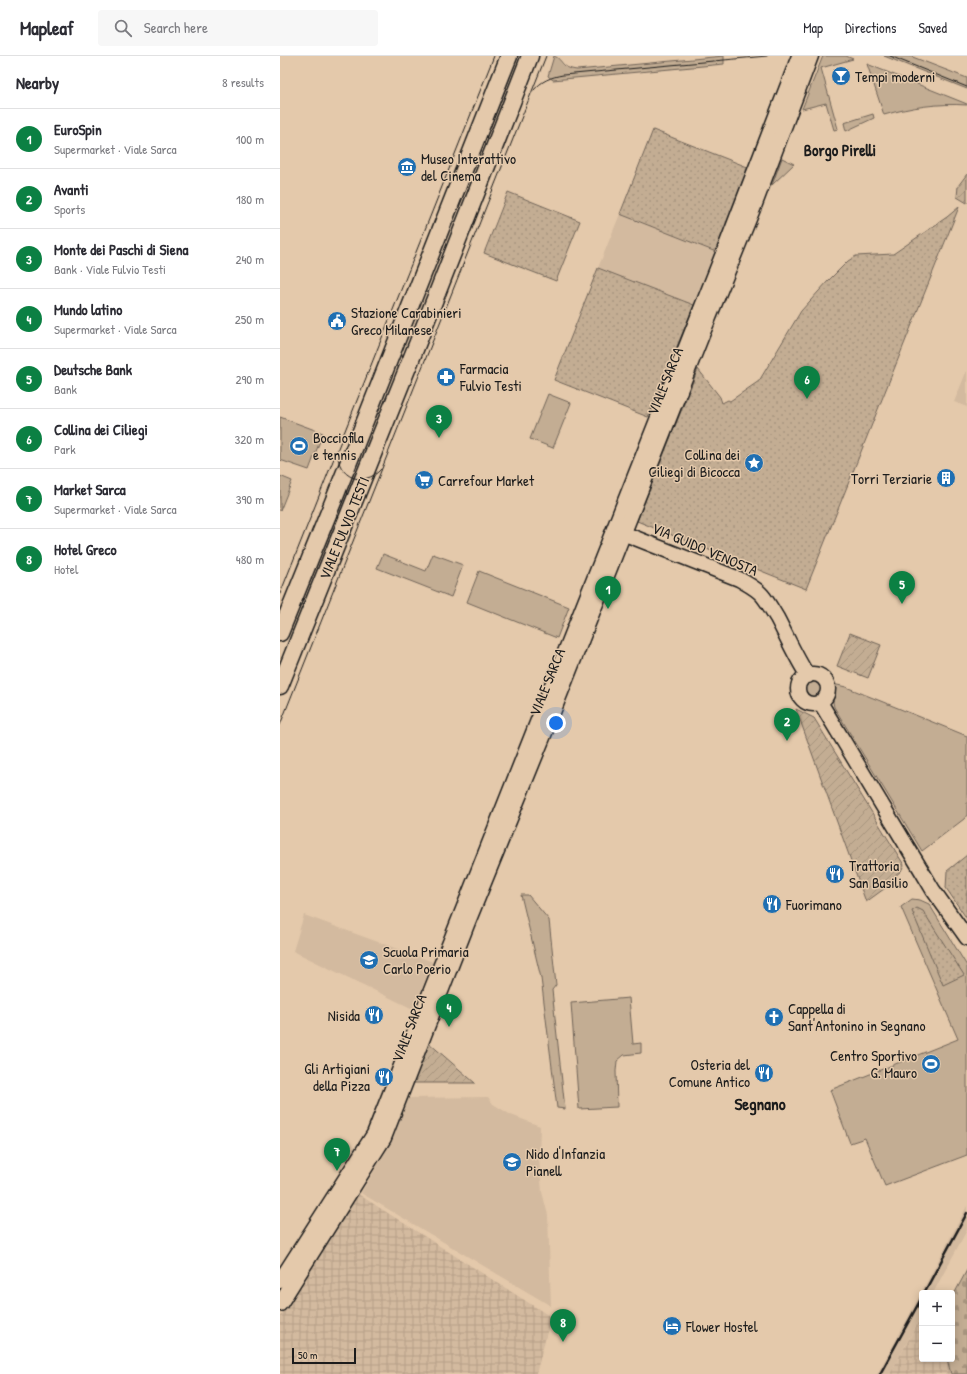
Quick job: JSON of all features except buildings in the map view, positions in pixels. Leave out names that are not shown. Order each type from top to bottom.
[{"type":"main road","name":"VIALE FULVIO TESTI","points":[[280,632],[335,497],[509,56]]},
{"type":"main road","name":"VIALE FULVIO TESTI","points":[[280,686],[530,56]]},
{"type":"main road","points":[[335,497],[353,504]]},
{"type":"street","name":"VIALE SARCA","points":[[280,1304],[384,1138],[799,56]]},
{"type":"street","name":"VIALE SARCA","points":[[280,1281],[374,1134],[618,531],[755,204],[811,56]]},
{"type":"street","name":"VIA GUIDO VENOSTA","points":[[618,531],[739,579],[755,588],[770,606],[808,676]]},
{"type":"street","points":[[813,674],[818,675],[826,682],[828,689],[828,694],[825,699],[820,702],[816,704],[808,703],[800,696],[800,684],[804,678],[813,674]]},
{"type":"street","points":[[820,702],[923,873],[967,938]]},
{"type":"shaded area","points":[[620,214],[716,252],[694,305],[598,268]]},
{"type":"shaded area","points":[[967,370],[967,407],[954,402]]},
{"type":"shaded area","name":"Scuola Primaria Carlo Poerio","points":[[304,915],[433,962],[413,1009],[293,951]]},
{"type":"shaded area","points":[[488,1097],[493,1104],[511,1115],[540,1126],[539,1158],[542,1192],[548,1215],[551,1306],[361,1193],[389,1146],[407,1098]]},
{"type":"shaded area","points":[[358,1194],[551,1317],[536,1374],[280,1374],[280,1317]]},
{"type":"shaded area","points":[[967,1206],[967,1230],[935,1290],[923,1290]]},
{"type":"shaded area","points":[[919,1297],[919,1320],[890,1374],[877,1374]]},
{"type":"shaded area","points":[[919,1321],[919,1362],[948,1362],[951,1374],[890,1374]]},
{"type":"green space","points":[[554,56],[568,68],[577,70],[724,56],[724,64],[553,80],[548,76]]},
{"type":"green space","points":[[823,56],[846,56],[853,59],[821,68],[838,129],[834,130],[826,103],[802,109]]},
{"type":"green space","points":[[884,56],[910,56],[967,78],[967,89]]},
{"type":"green space","points":[[867,64],[967,105],[925,106],[884,115]]},
{"type":"green space","points":[[873,114],[874,118],[846,131],[844,123]]},
{"type":"green space","points":[[653,130],[750,168],[716,252],[620,214]]},
{"type":"green space","points":[[782,158],[794,164],[772,185]]},
{"type":"green space","points":[[967,174],[967,203],[957,197],[958,186]]},
{"type":"green space","points":[[508,192],[580,221],[556,281],[484,253]]},
{"type":"green space","points":[[959,207],[806,589],[637,521],[698,369],[720,397],[722,403],[728,400],[730,401],[759,381],[801,311],[848,261],[856,256],[893,254]]},
{"type":"green space","points":[[598,268],[694,305],[648,417],[554,380]]},
{"type":"green space","points":[[548,394],[571,403],[553,448],[530,439]]},
{"type":"green space","name":"Bocciofila e tennis","points":[[280,417],[323,433],[309,470],[280,460]]},
{"type":"green space","points":[[280,476],[292,481],[280,511]]},
{"type":"green space","points":[[383,554],[426,571],[433,554],[463,565],[451,597],[377,568]]},
{"type":"green space","points":[[479,571],[569,607],[557,638],[467,602]]},
{"type":"green space","points":[[850,633],[881,645],[868,678],[837,666]]},
{"type":"green space","points":[[813,681],[820,686],[821,689],[816,696],[813,697],[806,692],[805,689],[810,682]]},
{"type":"green space","points":[[833,684],[846,687],[967,736],[967,815],[964,819],[922,851],[834,707]]},
{"type":"green space","points":[[796,709],[814,718],[904,865],[901,871],[893,878],[895,881],[866,902]]},
{"type":"green space","points":[[967,855],[967,919],[946,888],[947,871]]},
{"type":"green space","points":[[521,895],[528,895],[549,920],[556,985],[552,990],[565,1109],[557,1108],[541,978]]},
{"type":"green space","name":"Centro Sportivo G. Mauro","points":[[912,899],[920,900],[929,904],[967,966],[967,1155],[885,1186],[865,1138],[850,1143],[830,1090],[958,1039],[901,907]]},
{"type":"green space","points":[[917,908],[923,911],[964,975],[943,985],[912,911]]},
{"type":"green space","points":[[629,998],[633,1044],[641,1043],[641,1053],[624,1055],[617,1061],[617,1107],[579,1109],[571,1003]]},
{"type":"green space","points":[[429,1043],[475,1083],[413,1083]]},
{"type":"green space","points":[[967,1270],[967,1374],[951,1374],[948,1362],[955,1362],[955,1292]]},
{"type":"tram line","points":[[280,594],[494,56]]},
{"type":"tram line","points":[[280,725],[546,56]]},
{"type":"tram line","points":[[534,90],[547,80],[563,75],[767,56]]},
{"type":"tram line","points":[[890,56],[967,87]]},
{"type":"tram line","points":[[338,452],[341,468],[346,474],[352,477],[359,479],[367,478],[374,475],[381,469]]},
{"type":"railway","points":[[926,1290],[967,1213]]},
{"type":"railway","points":[[880,1374],[919,1302]]},
{"type":"place","name":"Tempi moderni","points":[[841,76]]},
{"type":"place","name":"Museo Interattivo del Cinema","points":[[407,167]]},
{"type":"place","name":"Stazione Carabinieri Greco Milanese","points":[[337,321]]},
{"type":"place","name":"Farmacia Fulvio Testi","points":[[446,377]]},
{"type":"place","name":"Collina dei Ciliegi","points":[[807,399]]},
{"type":"place","name":"Monte dei Paschi di Siena","points":[[439,438]]},
{"type":"place","name":"Bocciofila e tennis","points":[[299,446]]},
{"type":"place","name":"Collina dei Ciliegi di Bicocca","points":[[754,463]]},
{"type":"place","name":"Torri Terziarie","points":[[946,478]]},
{"type":"place","name":"Carrefour Market","points":[[424,480]]},
{"type":"place","name":"Deutsche Bank","points":[[902,604]]},
{"type":"place","name":"EuroSpin","points":[[608,609]]},
{"type":"place","name":"Avanti","points":[[787,741]]},
{"type":"place","name":"Trattoria San Basilio","points":[[835,874]]},
{"type":"place","name":"Fuorimano","points":[[772,904]]},
{"type":"place","name":"Scuola Primaria Carlo Poerio","points":[[369,960]]},
{"type":"place","name":"Nisida","points":[[374,1015]]},
{"type":"place","name":"Cappella di Sant'Antonino in Segnano","points":[[774,1017]]},
{"type":"place","name":"Mundo latino","points":[[449,1027]]},
{"type":"place","name":"Centro Sportivo G. Mauro","points":[[931,1064]]},
{"type":"place","name":"Osteria del Comune Antico","points":[[764,1073]]},
{"type":"place","name":"Gli Artigiani della Pizza","points":[[384,1077]]},
{"type":"place","name":"Nido d'Infanzia Pianell","points":[[512,1162]]},
{"type":"place","name":"Market Sarca","points":[[337,1171]]},
{"type":"place","name":"Flower Hostel","points":[[672,1326]]},
{"type":"place","name":"Hotel Greco","points":[[563,1342]]},
{"type":"district","name":"Borgo Pirelli","points":[[840,150]]},
{"type":"district","name":"Segnano","points":[[760,1103]]}]
